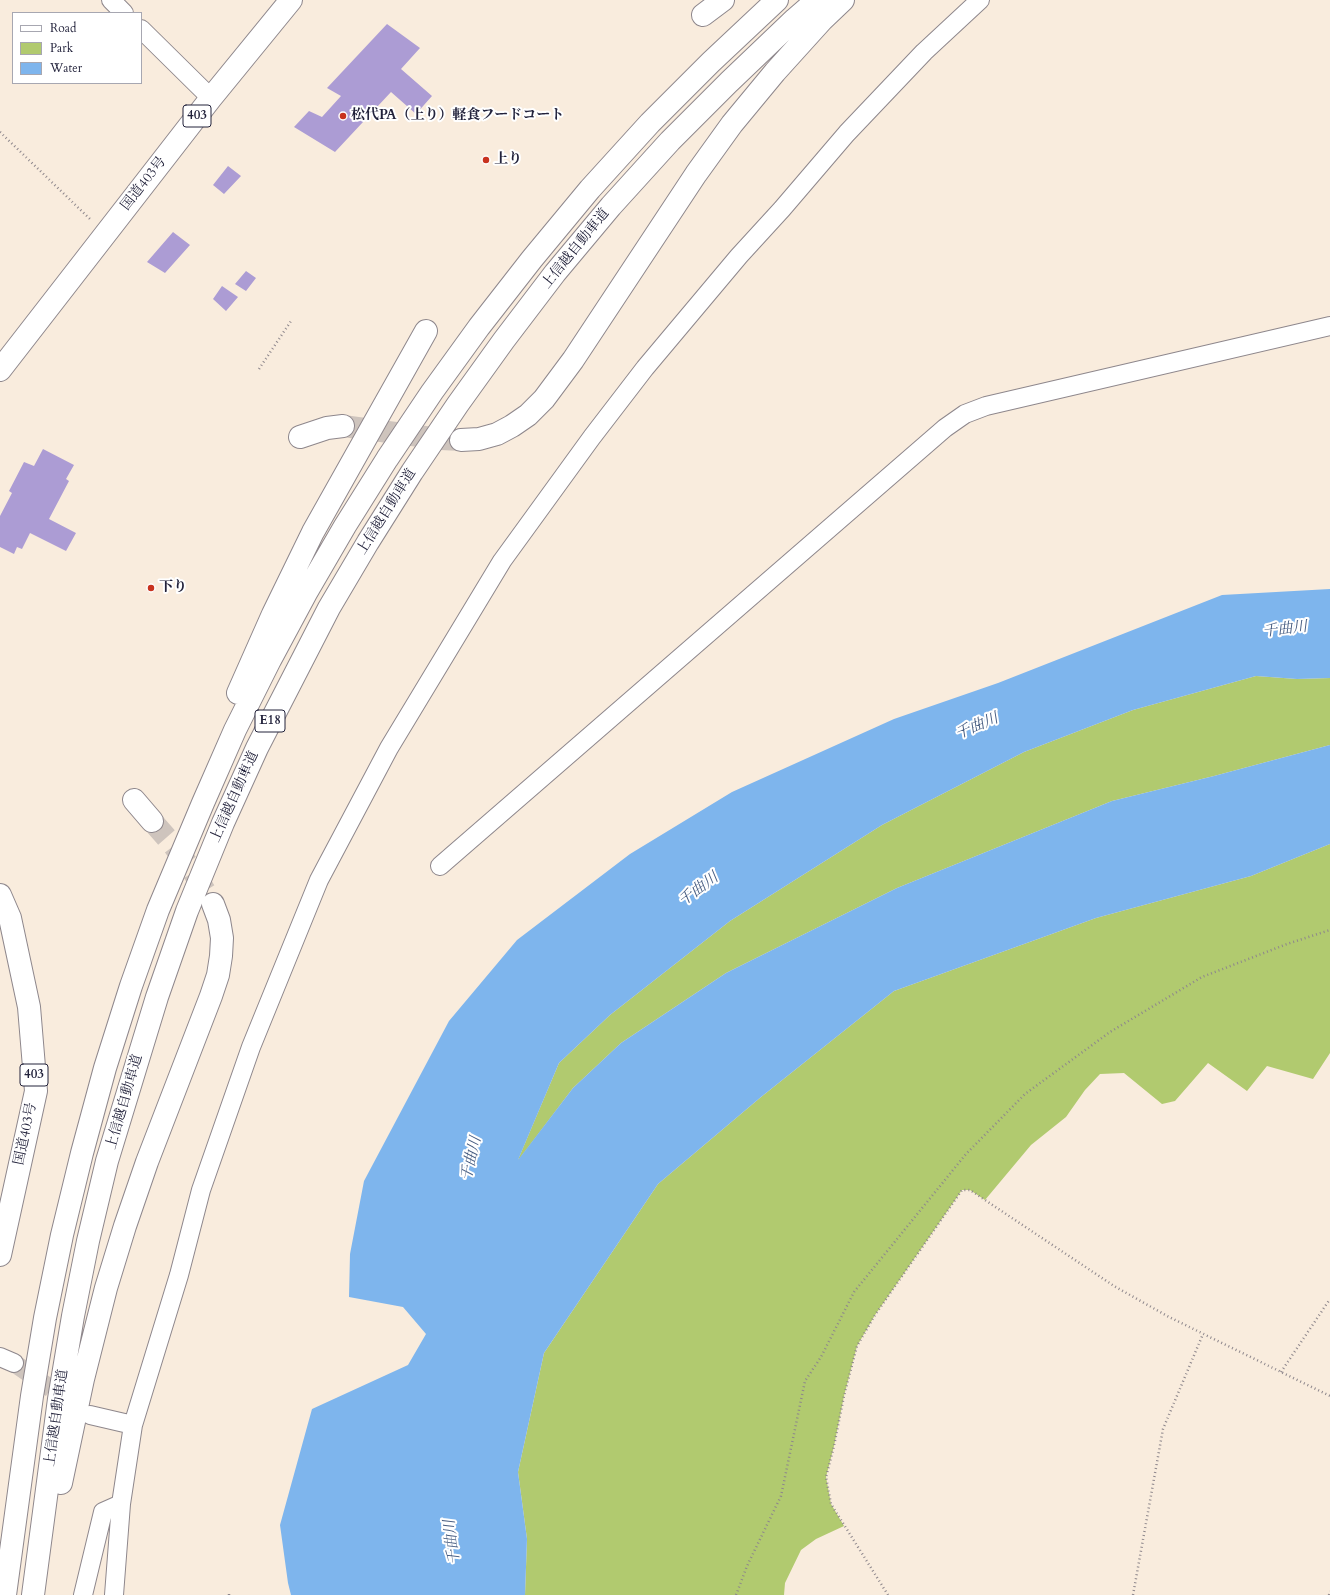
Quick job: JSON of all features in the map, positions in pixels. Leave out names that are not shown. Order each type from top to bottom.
[{"type":"highway","name":"国道403号","points":[[0,370],[211,98],[292,0]]},
{"type":"highway","points":[[703,15],[723,0]]},
{"type":"highway","name":"上信越自動車道","points":[[5,1595],[32,1396],[45,1318],[62,1235],[82,1153],[105,1068],[131,986],[158,910],[203,802],[236,730],[306,593],[345,526],[387,459],[432,392],[484,320],[532,258],[590,189],[650,123],[711,62],[777,0]]},
{"type":"highway","name":"上信越自動車道","points":[[33,1595],[56,1422],[73,1316],[88,1241],[108,1161],[157,997],[185,919],[223,823],[256,748],[329,608],[368,542],[420,459],[504,340],[555,274],[611,206],[665,147],[729,82],[817,0]]},
{"type":"highway","points":[[461,440],[479,439],[497,434],[528,415],[544,399],[573,360],[696,174],[732,124],[806,38],[843,0]]},
{"type":"highway","points":[[158,910],[199,788],[241,686],[273,614],[313,532],[426,332]]},
{"type":"highway","points":[[300,438],[327,428],[343,426]]},
{"type":"highway","points":[[134,800],[152,821]]},
{"type":"highway","name":"国道403号","points":[[0,895],[10,918],[29,1007],[36,1091],[0,1255]]},
{"type":"highway","points":[[43,1595],[64,1469],[83,1379],[106,1288],[147,1162],[218,975],[222,938],[213,904]]},
{"type":"street","points":[[111,0],[123,12]]},
{"type":"street","points":[[114,1595],[121,1504],[133,1425],[179,1275],[201,1190],[251,1047],[319,880],[389,748],[502,561],[592,437],[645,368],[710,290],[848,133],[924,52],[980,0]]},
{"type":"street","points":[[142,30],[211,98]]},
{"type":"street","points":[[440,866],[945,428],[964,414],[986,406],[1330,326]]},
{"type":"street","points":[[90,1415],[133,1425]]},
{"type":"street","points":[[83,1595],[104,1512],[121,1504]]},
{"type":"path","points":[[0,132],[106,234]]},
{"type":"path","points":[[259,369],[291,321]]},
{"type":"path","points":[[736,1595],[747,1566],[781,1496],[805,1381],[821,1357],[854,1292],[966,1154],[1025,1094],[1110,1032],[1202,977],[1287,944],[1330,930]]},
{"type":"path","points":[[888,1595],[831,1504],[826,1477],[857,1346],[875,1315],[962,1190],[970,1190],[1114,1286],[1169,1317],[1330,1396]]},
{"type":"path","points":[[1281,1372],[1330,1299]]},
{"type":"path","points":[[1133,1595],[1163,1429],[1203,1334]]},
{"type":"path","points":[[1329,1595],[1330,1591]]},
{"type":"green space","points":[[1256,676],[1297,679],[1330,678],[1330,745],[1112,801],[897,888],[726,973],[621,1043],[573,1088],[517,1162],[559,1063],[610,1015],[730,921],[882,825],[1024,752],[1133,710]]},
{"type":"green space","points":[[1330,844],[1330,1053],[1313,1079],[1267,1066],[1247,1091],[1208,1063],[1175,1101],[1162,1104],[1124,1073],[1100,1074],[1085,1090],[1066,1117],[1031,1145],[985,1200],[970,1190],[962,1190],[875,1315],[857,1346],[826,1477],[831,1504],[844,1526],[816,1539],[801,1550],[785,1583],[784,1595],[525,1595],[527,1539],[518,1472],[544,1353],[658,1184],[761,1097],[894,991],[1096,918],[1251,876]]},
{"type":"water","name":"千曲川","points":[[1330,589],[1330,678],[1297,679],[1256,676],[1133,710],[1024,752],[882,825],[730,921],[610,1015],[559,1063],[518,1160],[573,1088],[621,1043],[726,973],[897,888],[1112,801],[1330,745],[1330,844],[1251,876],[1096,918],[894,991],[761,1097],[658,1184],[544,1353],[518,1472],[527,1539],[525,1595],[291,1595],[280,1525],[312,1409],[408,1365],[426,1334],[403,1307],[349,1297],[350,1254],[364,1181],[449,1021],[517,940],[630,854],[732,792],[894,719],[998,683],[1222,595]]},
{"type":"building","points":[[387,24],[420,48],[401,69],[432,96],[416,114],[391,92],[335,152],[294,127],[309,111],[322,117],[341,96],[327,88]]},
{"type":"building","points":[[228,166],[241,176],[224,194],[213,185]]},
{"type":"building","points":[[173,232],[190,245],[165,273],[147,262]]},
{"type":"building","points":[[246,271],[256,278],[246,291],[235,284]]},
{"type":"building","points":[[222,286],[238,297],[226,311],[213,299]]},
{"type":"building","points":[[43,449],[74,465],[66,479],[69,481],[49,519],[76,533],[66,551],[30,533],[22,549],[17,547],[14,554],[0,547],[0,516],[12,493],[9,491],[24,462],[34,466]]},
{"type":"tunnel","points":[[343,426],[441,439],[461,440]]},
{"type":"tunnel","points":[[152,821],[192,870],[213,904]]},
{"type":"tunnel","points":[[14,1363],[69,1401]]},
{"type":"place","name":"松代PA（上り）軽食フードコート","points":[[343,116]]},
{"type":"place","name":"上り","points":[[486,160]]},
{"type":"place","name":"下り","points":[[151,588]]}]
